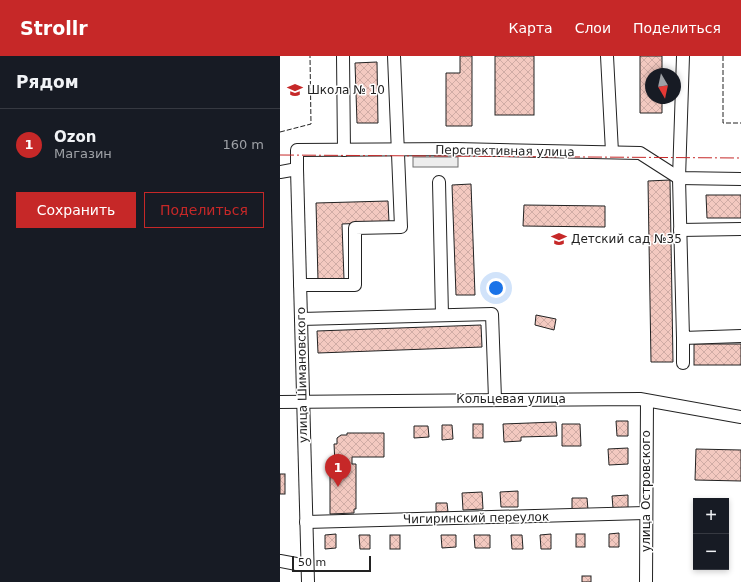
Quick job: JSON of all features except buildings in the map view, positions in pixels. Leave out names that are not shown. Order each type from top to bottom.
[{"type":"street","points":[[343,56],[344,150]]},
{"type":"street","points":[[300,285],[355,285],[355,228],[401,227],[394,56]]},
{"type":"street","points":[[608,56],[612,152]]},
{"type":"street","points":[[683,56],[679,178],[683,363]]},
{"type":"street","name":"Перспективная улица","points":[[297,169],[297,150],[398,149],[612,152],[640,153],[679,178]]},
{"type":"street","points":[[280,172],[297,169]]},
{"type":"street","name":"улица Шимановского","points":[[297,169],[308,582]]},
{"type":"street","points":[[679,178],[741,178]]},
{"type":"street","points":[[439,182],[442,315]]},
{"type":"street","points":[[680,230],[741,229]]},
{"type":"street","points":[[301,319],[492,314],[495,399]]},
{"type":"street","points":[[683,338],[741,336]]},
{"type":"street","name":"Кольцевая улица","points":[[280,402],[303,400],[640,399],[741,417]]},
{"type":"street","name":"улица Островского","points":[[646,582],[645,513],[647,401]]},
{"type":"street","name":"Чигиринский переулок","points":[[306,522],[645,513]]},
{"type":"street","points":[[280,561],[307,566]]},
{"type":"shaded area","points":[[413,157],[458,157],[458,167],[413,167]]},
{"type":"fence","points":[[280,132],[311,124],[310,56]]},
{"type":"fence","points":[[723,56],[723,123],[741,123]]},
{"type":"power","points":[[280,155],[741,158]]},
{"type":"place","name":"Школа № 10","points":[[295,90]]},
{"type":"place","name":"Детский сад №35","points":[[559,239]]},
{"type":"place","name":"Ozon","points":[[338,487]]}]
